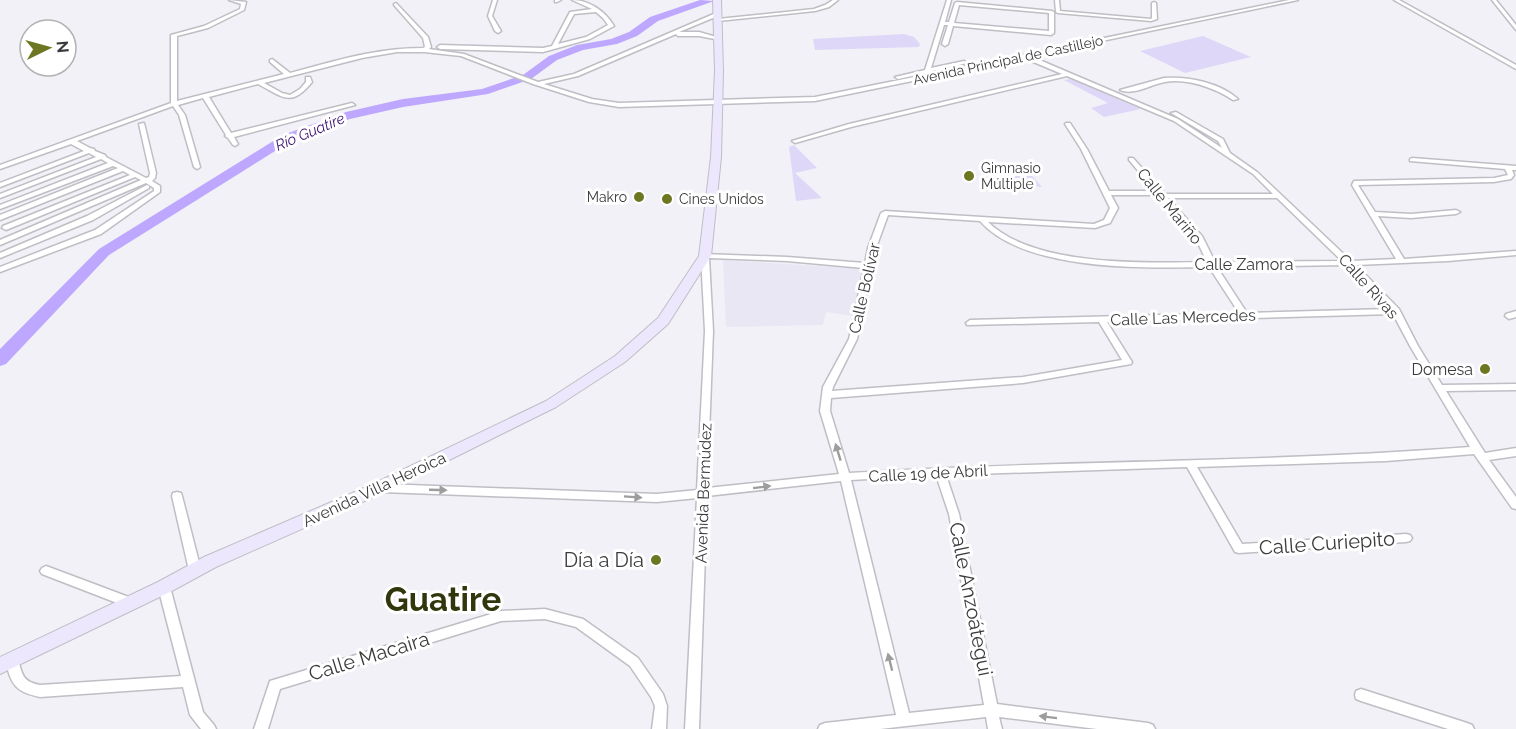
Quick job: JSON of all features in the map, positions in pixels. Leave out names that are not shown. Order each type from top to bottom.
[{"type":"main road","points":[[705,256],[716,157],[717,0]]},
{"type":"main road","name":"Avenida Villa Heroica","points":[[6,662],[195,570],[380,488],[551,404],[620,359],[663,321],[705,256]]},
{"type":"street","points":[[197,167],[182,116],[174,104],[174,35],[206,27],[242,10],[244,3],[231,0]]},
{"type":"street","points":[[495,0],[490,16],[498,31]]},
{"type":"street","points":[[0,167],[174,104],[362,56],[398,50],[426,49],[528,51],[588,38],[608,29],[611,24],[597,10],[574,0]]},
{"type":"street","points":[[535,83],[576,75],[669,34],[718,16],[800,10],[815,7],[829,0]]},
{"type":"street","points":[[718,16],[815,10],[836,0]]},
{"type":"street","points":[[935,76],[927,71],[950,0]]},
{"type":"street","points":[[958,0],[1021,3],[1053,9],[1053,0]]},
{"type":"street","points":[[1058,0],[1058,12],[1151,20],[1155,19],[1156,15],[1155,1]]},
{"type":"street","name":"Avenida Principal de Castillejo","points":[[717,100],[815,99],[935,76],[1024,53],[1275,0]]},
{"type":"street","name":"Avenida Principal de Castillejo","points":[[1033,54],[1296,0]]},
{"type":"street","points":[[1396,0],[1516,67]]},
{"type":"street","points":[[1407,0],[1516,60]]},
{"type":"street","points":[[1494,0],[1516,28]]},
{"type":"street","points":[[1155,1],[1162,15]]},
{"type":"street","points":[[942,23],[951,24],[1051,33],[1052,12],[957,3],[951,24],[945,44]]},
{"type":"street","points":[[396,4],[426,38],[426,49]]},
{"type":"street","points":[[554,47],[572,13],[597,10]]},
{"type":"street","points":[[1166,22],[1174,26]]},
{"type":"street","points":[[669,34],[699,34],[718,39]]},
{"type":"street","points":[[426,49],[462,56],[535,83],[605,103],[619,105],[717,100]]},
{"type":"street","name":"Avenida Principal de Castillejo","points":[[717,100],[813,95],[1015,52]]},
{"type":"street","name":"Calle Rivas","points":[[1015,52],[1033,54],[1126,93],[1176,120],[1255,173],[1396,311],[1479,453],[1516,505]]},
{"type":"street","name":"Calle Rivas","points":[[1024,53],[1069,74],[1126,93],[1137,93],[1208,131],[1221,140],[1228,154]]},
{"type":"street","points":[[272,61],[289,75]]},
{"type":"street","points":[[795,141],[846,126],[1069,74]]},
{"type":"street","points":[[258,82],[289,98],[296,96],[309,82],[308,78]]},
{"type":"street","points":[[1137,93],[1164,80],[1173,80],[1221,89],[1235,99]]},
{"type":"street","points":[[205,96],[235,144]]},
{"type":"street","points":[[228,136],[352,105]]},
{"type":"street","points":[[0,256],[90,218],[150,182],[153,173],[142,124]]},
{"type":"street","name":"Calle Bolívar","points":[[904,718],[845,477],[825,411],[828,387],[853,339],[872,248],[885,213],[1095,226],[1107,221],[1114,208],[1068,124]]},
{"type":"street","points":[[0,270],[98,232],[154,195],[158,187],[123,169],[104,156],[71,141]]},
{"type":"street","points":[[0,185],[92,150]]},
{"type":"street","points":[[0,196],[104,156]]},
{"type":"street","name":"Calle Mariño","points":[[1131,159],[1199,238],[1212,265],[1245,316]]},
{"type":"street","points":[[1401,261],[1355,185],[1356,182],[1494,180],[1509,178],[1512,168],[1412,160]]},
{"type":"street","points":[[0,207],[114,163]]},
{"type":"street","points":[[0,218],[123,169]]},
{"type":"street","points":[[6,228],[135,175]]},
{"type":"street","points":[[0,243],[150,182]]},
{"type":"street","points":[[1106,193],[1279,196]]},
{"type":"street","points":[[1372,214],[1411,216],[1456,212]]},
{"type":"street","name":"Calle Zamora","points":[[982,219],[994,231],[1020,245],[1041,252],[1140,265],[1350,264],[1516,253]]},
{"type":"street","points":[[705,256],[870,264]]},
{"type":"street","name":"Avenida Bermúdez","points":[[692,729],[704,494],[709,331],[705,256]]},
{"type":"street","name":"Calle Las Mercedes","points":[[970,323],[1396,311]]},
{"type":"street","points":[[827,395],[1023,380],[1128,362],[1102,320]]},
{"type":"street","points":[[1439,387],[1516,387]]},
{"type":"street","name":"Calle 19 de Abril","points":[[380,488],[657,498],[845,477],[940,471],[1516,452]]},
{"type":"street","name":"Calle Curiepito","points":[[1190,464],[1239,549],[1406,538]]},
{"type":"street","name":"Calle Anzoátegui","points":[[940,471],[954,514],[995,729]]},
{"type":"street","points":[[177,496],[195,570]]},
{"type":"street","points":[[46,571],[130,603]]},
{"type":"street","points":[[164,587],[197,716],[209,729]]},
{"type":"street","name":"Calle Macaira","points":[[261,729],[275,685],[501,615],[545,614],[579,623],[634,662],[657,694],[661,706],[659,729]]},
{"type":"street","points":[[6,662],[17,681],[23,686],[40,691],[188,681]]},
{"type":"street","points":[[1361,695],[1467,729]]},
{"type":"street","points":[[825,729],[904,718],[993,710],[1148,729]]},
{"type":"shaded area","points":[[904,34],[914,37],[920,44],[919,47],[815,50],[813,39]]},
{"type":"shaded area","points":[[1203,36],[1251,57],[1185,73],[1140,51]]},
{"type":"shaded area","points":[[1071,79],[1141,109],[1104,117],[1091,108],[1108,103],[1064,80]]},
{"type":"shaded area","points":[[794,145],[817,168],[795,173],[822,198],[796,201],[789,147]]},
{"type":"shaded area","points":[[1024,167],[1042,187],[1002,182],[993,175]]},
{"type":"shaded area","points":[[723,260],[864,269],[853,316],[826,312],[823,325],[726,327]]},
{"type":"waterway","name":"Río Guatire","points":[[0,360],[104,252],[287,138],[346,116],[403,103],[484,92],[527,77],[553,58],[581,47],[613,42],[633,34],[654,19],[690,5],[709,1]]},
{"type":"place","name":"Gimnasio Múltiple","points":[[969,176]]},
{"type":"place","name":"Makro","points":[[639,197]]},
{"type":"place","name":"Cines Unidos","points":[[667,199]]},
{"type":"place","name":"Domesa","points":[[1485,369]]},
{"type":"place","name":"Día a Día","points":[[656,560]]},
{"type":"district","name":"Guatire","points":[[443,599]]}]
